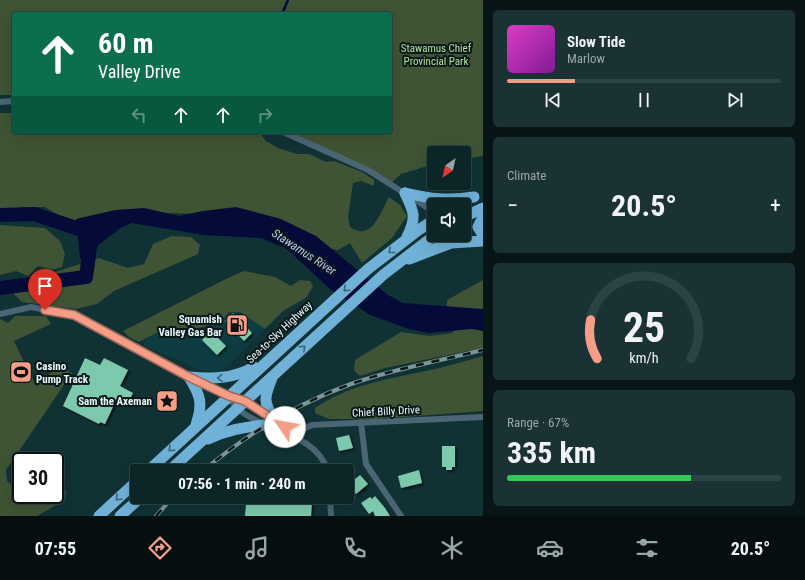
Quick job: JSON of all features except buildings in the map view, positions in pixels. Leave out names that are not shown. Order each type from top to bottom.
[{"type":"highway","points":[[405,193],[432,199],[448,200],[479,195]]},
{"type":"highway","points":[[405,193],[414,217],[413,226],[406,239]]},
{"type":"highway","points":[[471,214],[483,208]]},
{"type":"highway","points":[[483,217],[478,227],[483,235]]},
{"type":"highway","name":"Sea-to-Sky Highway","points":[[155,464],[368,269],[427,225]]},
{"type":"highway","points":[[177,464],[383,275],[427,241]]},
{"type":"highway","points":[[396,265],[426,251],[451,243],[483,241]]},
{"type":"highway","points":[[189,377],[215,379],[230,377],[245,372],[269,359]]},
{"type":"highway","points":[[199,444],[226,431],[270,422],[265,404],[266,394],[274,374]]},
{"type":"highway","points":[[189,377],[197,389],[201,403],[200,413],[195,427]]},
{"type":"highway","points":[[99,516],[130,487]]},
{"type":"highway","points":[[120,516],[133,504]]},
{"type":"street","points":[[0,102],[12,101]]},
{"type":"street","points":[[287,134],[368,170],[427,207]]},
{"type":"street","points":[[0,314],[31,307],[74,315],[189,377],[229,396],[270,422],[285,427],[291,435]]},
{"type":"street","points":[[229,396],[270,422],[282,433],[291,435],[314,448],[325,464]]},
{"type":"street","name":"Chief Billy Drive","points":[[291,435],[312,425],[483,417]]},
{"type":"street","points":[[361,422],[366,464],[401,516]]},
{"type":"street","points":[[330,504],[331,516]]},
{"type":"shaded area","name":"Squamish Valley Gas Bar","points":[[229,312],[240,312],[265,329],[220,373],[200,370],[143,345],[148,338],[162,330],[181,332],[225,317]]},
{"type":"green space","name":"Stawamus Chief Provincial Park","points":[[0,0],[483,0],[483,156],[471,158],[471,146],[427,146],[427,166],[401,174],[391,183],[284,134],[392,134],[392,12],[12,12],[12,95],[0,95]]},
{"type":"green space","points":[[0,113],[12,113],[12,134],[261,134],[266,141],[278,148],[297,154],[309,154],[326,162],[334,161],[362,172],[374,180],[374,186],[361,181],[353,183],[348,217],[350,227],[358,231],[364,231],[370,228],[379,217],[389,197],[400,205],[407,216],[392,238],[362,263],[350,243],[338,250],[327,248],[206,214],[135,212],[81,222],[60,216],[45,207],[23,207],[0,212]]},
{"type":"green space","points":[[0,225],[45,228],[60,241],[65,254],[62,267],[51,270],[38,266],[28,276],[16,271],[0,275]]},
{"type":"green space","points":[[172,236],[191,237],[200,245],[198,254],[114,291],[97,304],[76,309],[22,302],[13,293],[21,285],[37,283],[55,272],[99,258],[128,268],[144,264],[153,244]]},
{"type":"green space","points":[[244,271],[275,277],[291,286],[300,280],[310,281],[313,286],[307,297],[283,311],[265,329],[240,312],[229,312],[225,317],[211,325],[181,332],[162,330],[139,342],[129,337],[123,331],[230,277]]},
{"type":"green space","points":[[483,280],[483,313],[447,308],[447,300]]},
{"type":"green space","points":[[15,316],[46,316],[51,324],[14,341],[36,386],[52,372],[57,370],[66,370],[72,373],[18,452],[12,452],[12,461],[6,470],[7,481],[12,485],[12,504],[58,504],[37,516],[0,516],[0,319],[8,323]]},
{"type":"green space","points":[[461,325],[483,328],[483,348],[385,368],[360,376],[354,370],[355,360],[401,332],[430,336],[452,333]]},
{"type":"green space","points":[[483,356],[483,411],[377,419],[329,419],[315,413],[315,408],[328,400],[355,388]]},
{"type":"green space","points":[[64,489],[66,491],[64,501]]},
{"type":"water","points":[[236,207],[281,219],[316,236],[388,295],[403,303],[483,309],[483,331],[472,329],[428,333],[409,329],[370,315],[330,289],[287,249],[261,238],[204,235],[132,223],[122,227],[80,259],[76,219],[115,210],[144,208],[179,216]]},
{"type":"waterway","points":[[283,12],[288,0]]},
{"type":"waterway","name":"Stawamus River","points":[[0,215],[34,214],[82,230],[95,229]]},
{"type":"waterway","name":"Stawamus River","points":[[0,288],[86,277],[92,232]]},
{"type":"railway","points":[[212,464],[255,432],[273,421],[331,392],[383,374],[483,350]]},
{"type":"railway","points":[[156,516],[167,504]]},
{"type":"place","name":"Squamish Valley Gas Bar","points":[[237,325]]},
{"type":"place","name":"Casino Pump Track","points":[[21,372]]},
{"type":"place","name":"Sam the Axeman","points":[[167,401]]},
{"type":"route","points":[[45,310],[74,315],[189,377],[229,396],[245,401],[285,427]]}]
